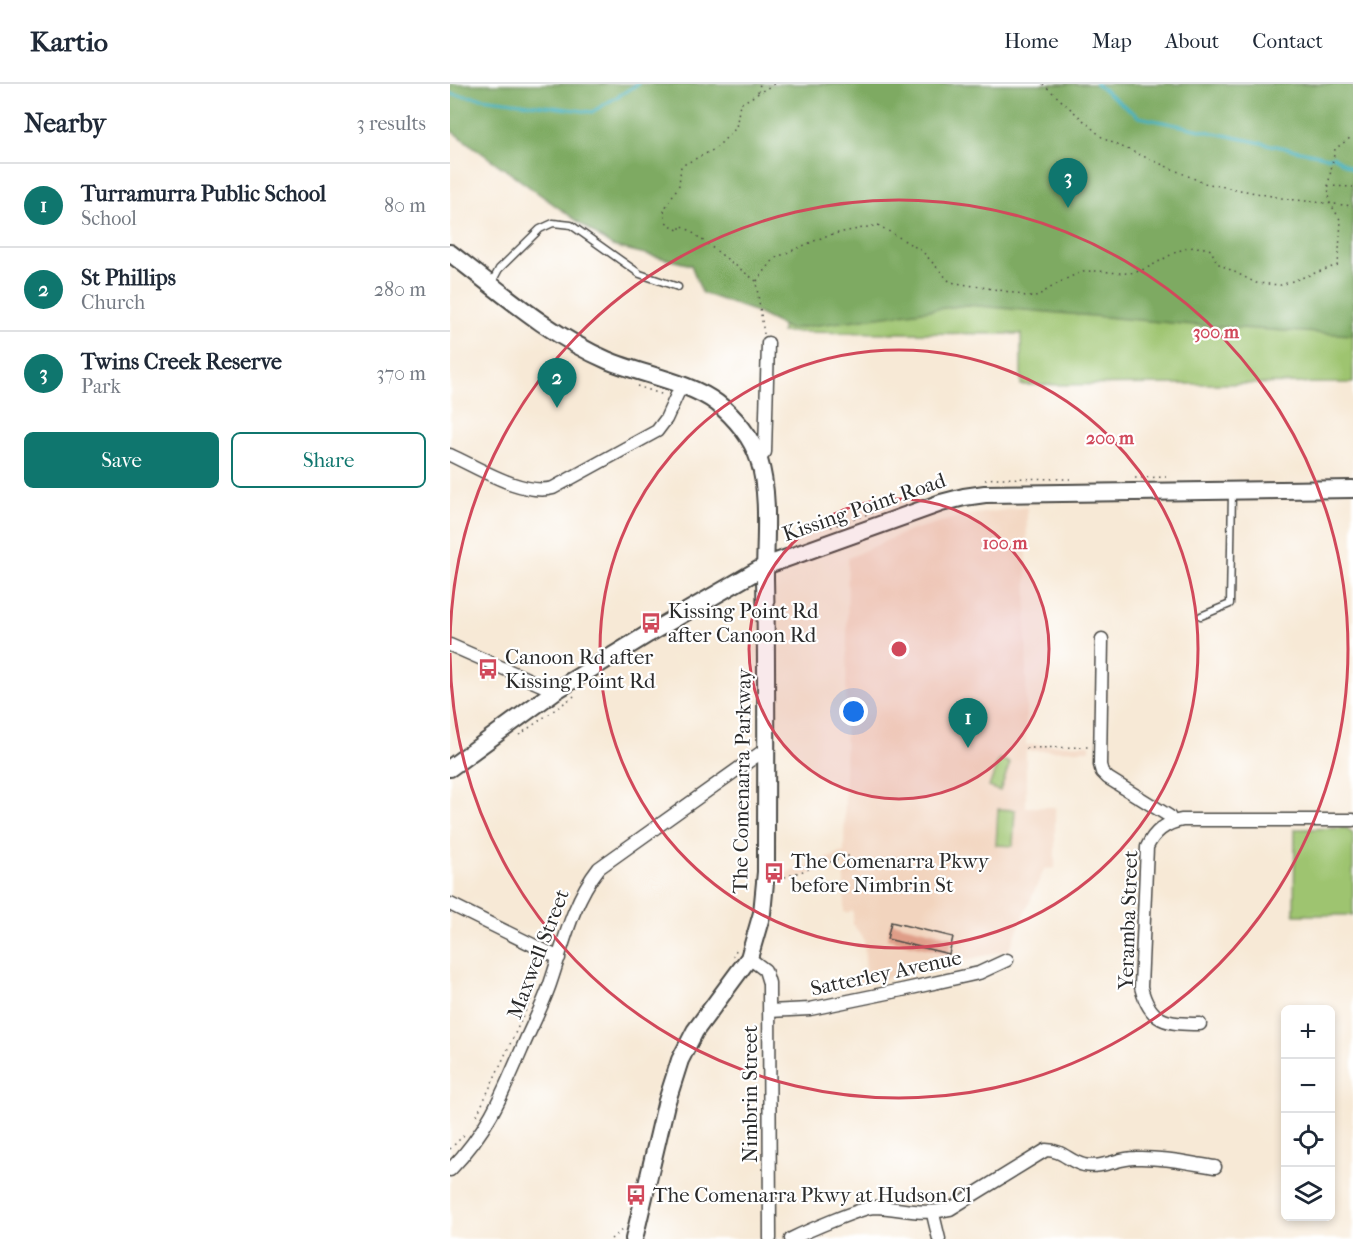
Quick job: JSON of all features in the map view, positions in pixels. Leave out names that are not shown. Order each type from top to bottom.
[{"type":"main road","name":"The Comenarra Parkway","points":[[450,253],[548,327],[578,346],[609,361],[709,397],[732,416],[747,436],[759,459],[764,482],[765,897],[759,927],[749,958],[695,1031],[680,1060],[666,1104],[633,1238]]},
{"type":"main road","name":"Kissing Point Road","points":[[450,768],[555,692],[648,633],[765,566],[964,496],[1030,493],[1121,494],[1353,489]]},
{"type":"street","points":[[759,459],[765,452],[768,343]]},
{"type":"street","points":[[450,455],[527,489],[543,491],[553,488],[657,431],[666,419],[681,386]]},
{"type":"street","points":[[1102,639],[1100,765],[1102,772],[1108,778],[1169,816],[1172,821],[1353,820]]},
{"type":"street","points":[[450,645],[555,692]]},
{"type":"street","name":"Maxwell Street","points":[[450,1170],[484,1129],[500,1100],[550,985],[581,893],[599,868],[766,749]]},
{"type":"street","name":"Yeramba Street","points":[[1172,821],[1151,838],[1147,847],[1141,987],[1145,1003],[1152,1013],[1164,1021],[1176,1024],[1200,1024]]},
{"type":"street","points":[[450,903],[559,958]]},
{"type":"street","name":"Nimbrin Street","points":[[749,958],[761,966],[768,976],[770,1239]]},
{"type":"street","name":"Satterley Avenue","points":[[769,1011],[810,1009],[979,974],[1007,960]]},
{"type":"street","points":[[792,1239],[804,1232],[873,1207],[933,1214],[950,1209],[1046,1150],[1056,1150],[1084,1166],[1134,1157],[1173,1160],[1215,1167]]},
{"type":"street","points":[[933,1214],[939,1239]]},
{"type":"lane","points":[[491,284],[499,269],[540,229],[553,223],[572,225],[640,274],[678,287]]},
{"type":"lane","points":[[1202,616],[1230,604],[1232,490]]},
{"type":"path","points":[[758,93],[760,84]]},
{"type":"path","points":[[756,282],[689,230],[681,225],[679,231],[666,222],[664,210],[679,185],[681,166],[715,149],[736,128],[740,104],[774,84]]},
{"type":"path","points":[[1042,84],[1104,139],[1204,183],[1287,199],[1353,206]]},
{"type":"path","points":[[768,343],[759,310],[756,282],[775,258],[828,235],[878,225],[922,251],[950,282],[1034,298],[1058,283],[1084,272],[1138,272],[1175,252],[1200,246],[1211,250],[1217,262],[1256,283],[1281,285],[1338,265],[1341,221],[1330,203],[1328,186],[1335,149],[1350,138],[1353,139]]},
{"type":"path","points":[[1328,186],[1353,187]]},
{"type":"path","points":[[635,385],[664,396]]},
{"type":"path","points":[[515,738],[581,691]]},
{"type":"path","points":[[1026,748],[1089,747]]},
{"type":"path","points":[[779,879],[850,855]]},
{"type":"path","points":[[475,1120],[535,992]]},
{"type":"path","points":[[450,1149],[469,1130]]},
{"type":"shaded area","points":[[1027,507],[1026,745],[1090,744],[1090,750],[1026,751],[1026,807],[1055,807],[1055,868],[1044,869],[1009,950],[854,986],[853,979],[866,977],[864,940],[853,924],[853,911],[844,913],[844,862],[781,884],[781,875],[844,852],[848,558],[906,532],[937,523],[968,515]]},
{"type":"green space","points":[[450,84],[1353,84],[1353,335],[1206,326],[967,305],[789,329],[751,310],[702,293],[691,265],[612,246],[450,130]]},
{"type":"green space","points":[[784,84],[1353,84],[1353,383],[1021,385],[1021,334],[782,332]]},
{"type":"green space","points":[[999,759],[1010,763],[1000,791],[989,787]]},
{"type":"green space","points":[[998,809],[1015,810],[1013,846],[996,845]]},
{"type":"green space","points":[[1347,828],[1353,834],[1353,915],[1294,915],[1295,829]]},
{"type":"building","points":[[891,922],[953,937],[949,954],[887,939]]},
{"type":"waterway","points":[[450,94],[592,112],[638,84]]},
{"type":"waterway","points":[[1096,84],[1139,117],[1328,157],[1333,156],[1353,170]]},
{"type":"place","name":"Twins Creek Reserve","points":[[1068,208]]},
{"type":"place","name":"St Phillips","points":[[557,408]]},
{"type":"place","name":"Kissing Point Rd after Canoon Rd","points":[[651,623]]},
{"type":"place","name":"Canoon Rd after Kissing Point Rd","points":[[488,669]]},
{"type":"place","name":"Turramurra Public School","points":[[968,748]]},
{"type":"place","name":"The Comenarra Pkwy before Nimbrin St","points":[[774,873]]},
{"type":"place","name":"The Comenarra Pkwy at Hudson Cl","points":[[636,1195]]}]
